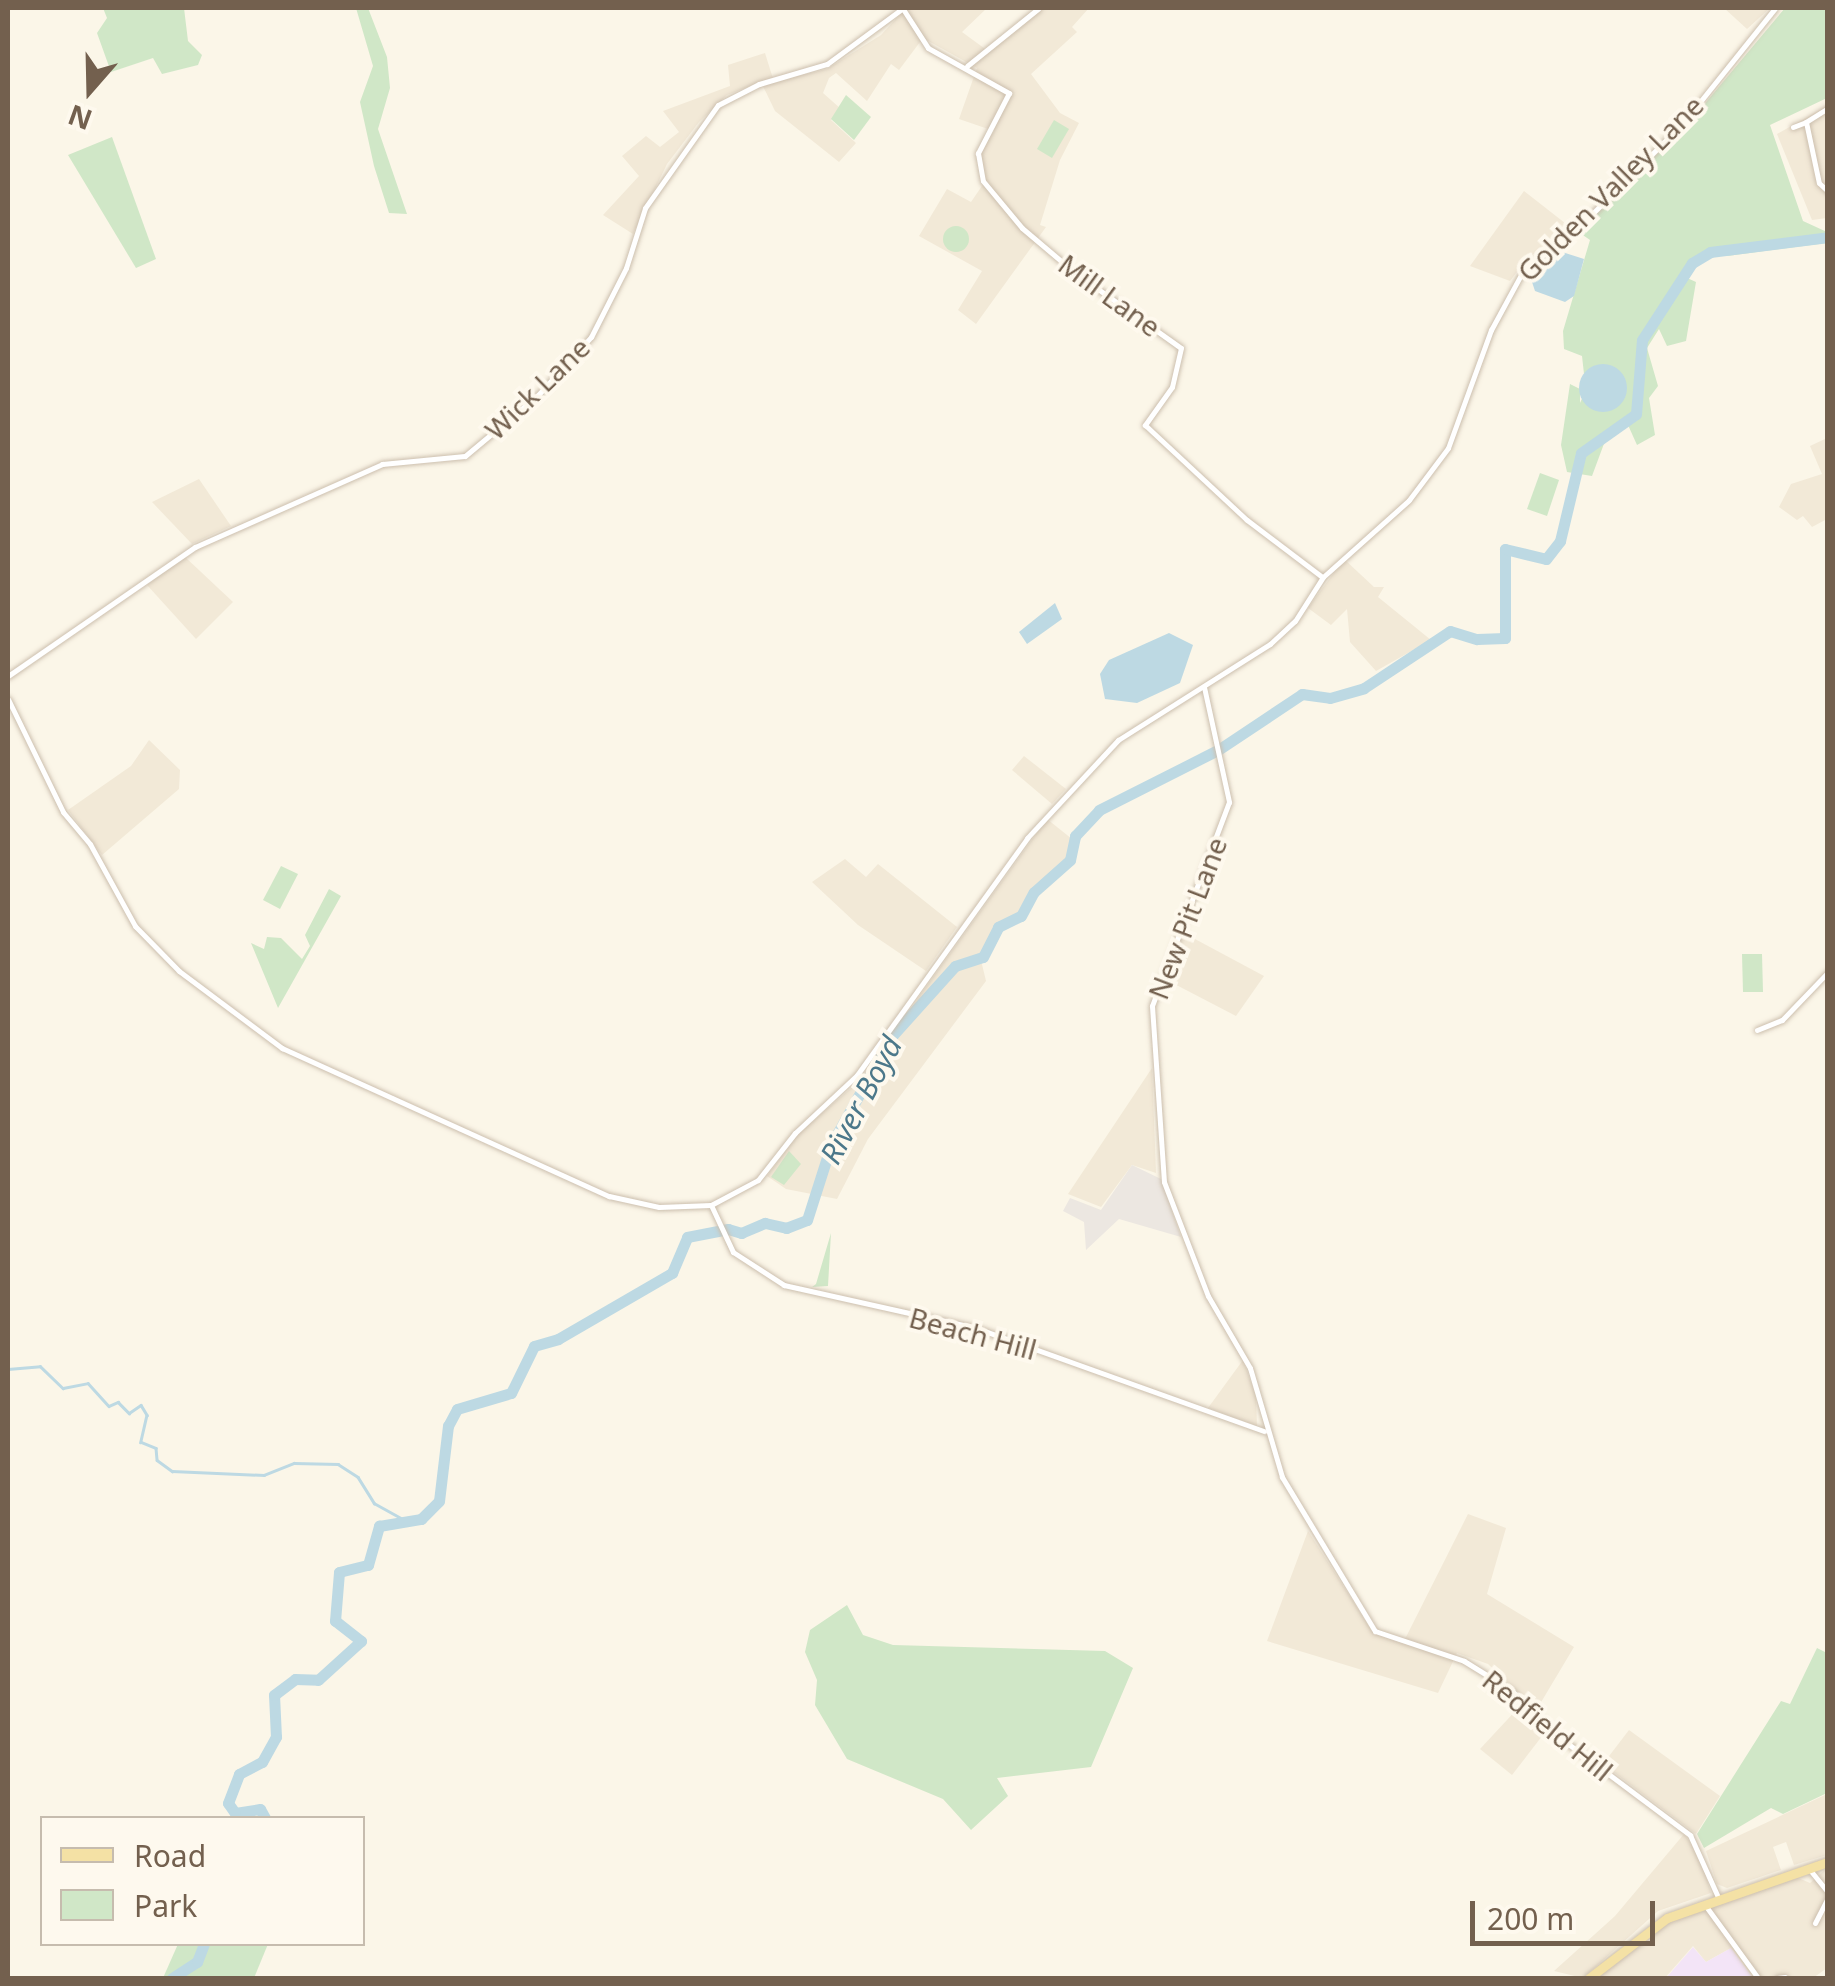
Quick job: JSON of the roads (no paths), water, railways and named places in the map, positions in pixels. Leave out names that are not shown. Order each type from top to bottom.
[{"type":"main road","points":[[1589,1978],[1640,1933],[1704,1902],[1828,1862]]},
{"type":"street","name":"Mill Lane","points":[[903,8],[917,38],[1009,93],[978,154],[983,181],[1022,228],[1074,272],[1181,348],[1172,387],[1144,425],[1248,520],[1323,577]]},
{"type":"street","name":"Wick Lane","points":[[8,676],[194,547],[382,464],[448,460],[486,440],[591,337],[626,268],[646,208],[718,105],[760,84],[828,64],[903,8]]},
{"type":"street","points":[[967,66],[1039,8]]},
{"type":"street","name":"Golden Valley Lane","points":[[710,1205],[758,1180],[794,1133],[857,1075],[1027,838],[1118,740],[1287,630],[1323,577],[1409,500],[1440,462],[1491,330],[1524,271],[1588,218],[1683,122],[1775,8]]},
{"type":"street","points":[[1792,127],[1828,108]]},
{"type":"street","points":[[1806,122],[1819,183],[1828,191]]},
{"type":"street","name":"New Pit Lane","points":[[1204,687],[1212,744],[1229,791],[1225,821],[1162,966],[1150,1024],[1164,1182],[1208,1296],[1250,1368],[1265,1431]]},
{"type":"street","points":[[8,698],[64,812],[90,844],[136,926],[179,971],[282,1048],[609,1196],[659,1207],[710,1205]]},
{"type":"street","points":[[1756,1030],[1782,1020],[1828,972]]},
{"type":"street","name":"Beach Hill","points":[[710,1205],[732,1252],[784,1285],[976,1328],[1265,1431]]},
{"type":"street","name":"Redfield Hill","points":[[1265,1431],[1288,1491],[1375,1631],[1464,1661],[1510,1690],[1551,1731],[1690,1834],[1718,1897]]},
{"type":"street","points":[[1808,1868],[1828,1894],[1816,1924]]},
{"type":"street","points":[[1704,1902],[1758,1978]]},
{"type":"street","points":[[1777,1978],[1786,1978]]},
{"type":"water","points":[[1559,251],[1584,259],[1574,296],[1565,302],[1535,291],[1532,282]]},
{"type":"water","points":[[1603,364],[1620,371],[1627,388],[1620,405],[1603,412],[1586,405],[1579,388],[1586,371]]},
{"type":"water","points":[[1055,603],[1062,619],[1027,644],[1019,632]]},
{"type":"water","points":[[1169,633],[1193,645],[1180,683],[1137,703],[1105,699],[1100,674],[1109,660]]},
{"type":"waterway","name":"River Boyd","points":[[264,1816],[260,1809],[235,1813],[228,1803],[239,1774],[262,1762],[276,1737],[274,1695],[295,1679],[318,1680],[361,1641],[335,1621],[339,1572],[368,1565],[379,1526],[421,1519],[439,1501],[448,1426],[457,1409],[511,1393],[534,1346],[558,1339],[672,1273],[687,1237],[728,1229],[741,1233],[765,1223],[786,1228],[807,1220],[831,1145],[892,1036],[955,966],[983,957],[998,927],[1021,916],[1034,892],[1070,860],[1075,836],[1099,810],[1218,750],[1302,694],[1330,698],[1364,688],[1450,631],[1477,639],[1505,638],[1505,549],[1546,559],[1560,541],[1581,453],[1636,414],[1642,340],[1692,263],[1710,252],[1828,237]]},
{"type":"waterway","points":[[8,1369],[40,1366],[63,1388],[88,1383],[109,1406],[118,1402],[129,1413],[141,1405],[147,1415],[141,1442],[156,1448],[157,1460],[172,1471],[264,1475],[294,1463],[338,1464],[358,1477],[374,1503],[403,1519]]},
{"type":"waterway","name":"River Boyd","points":[[172,1978],[197,1962],[203,1946]]}]
